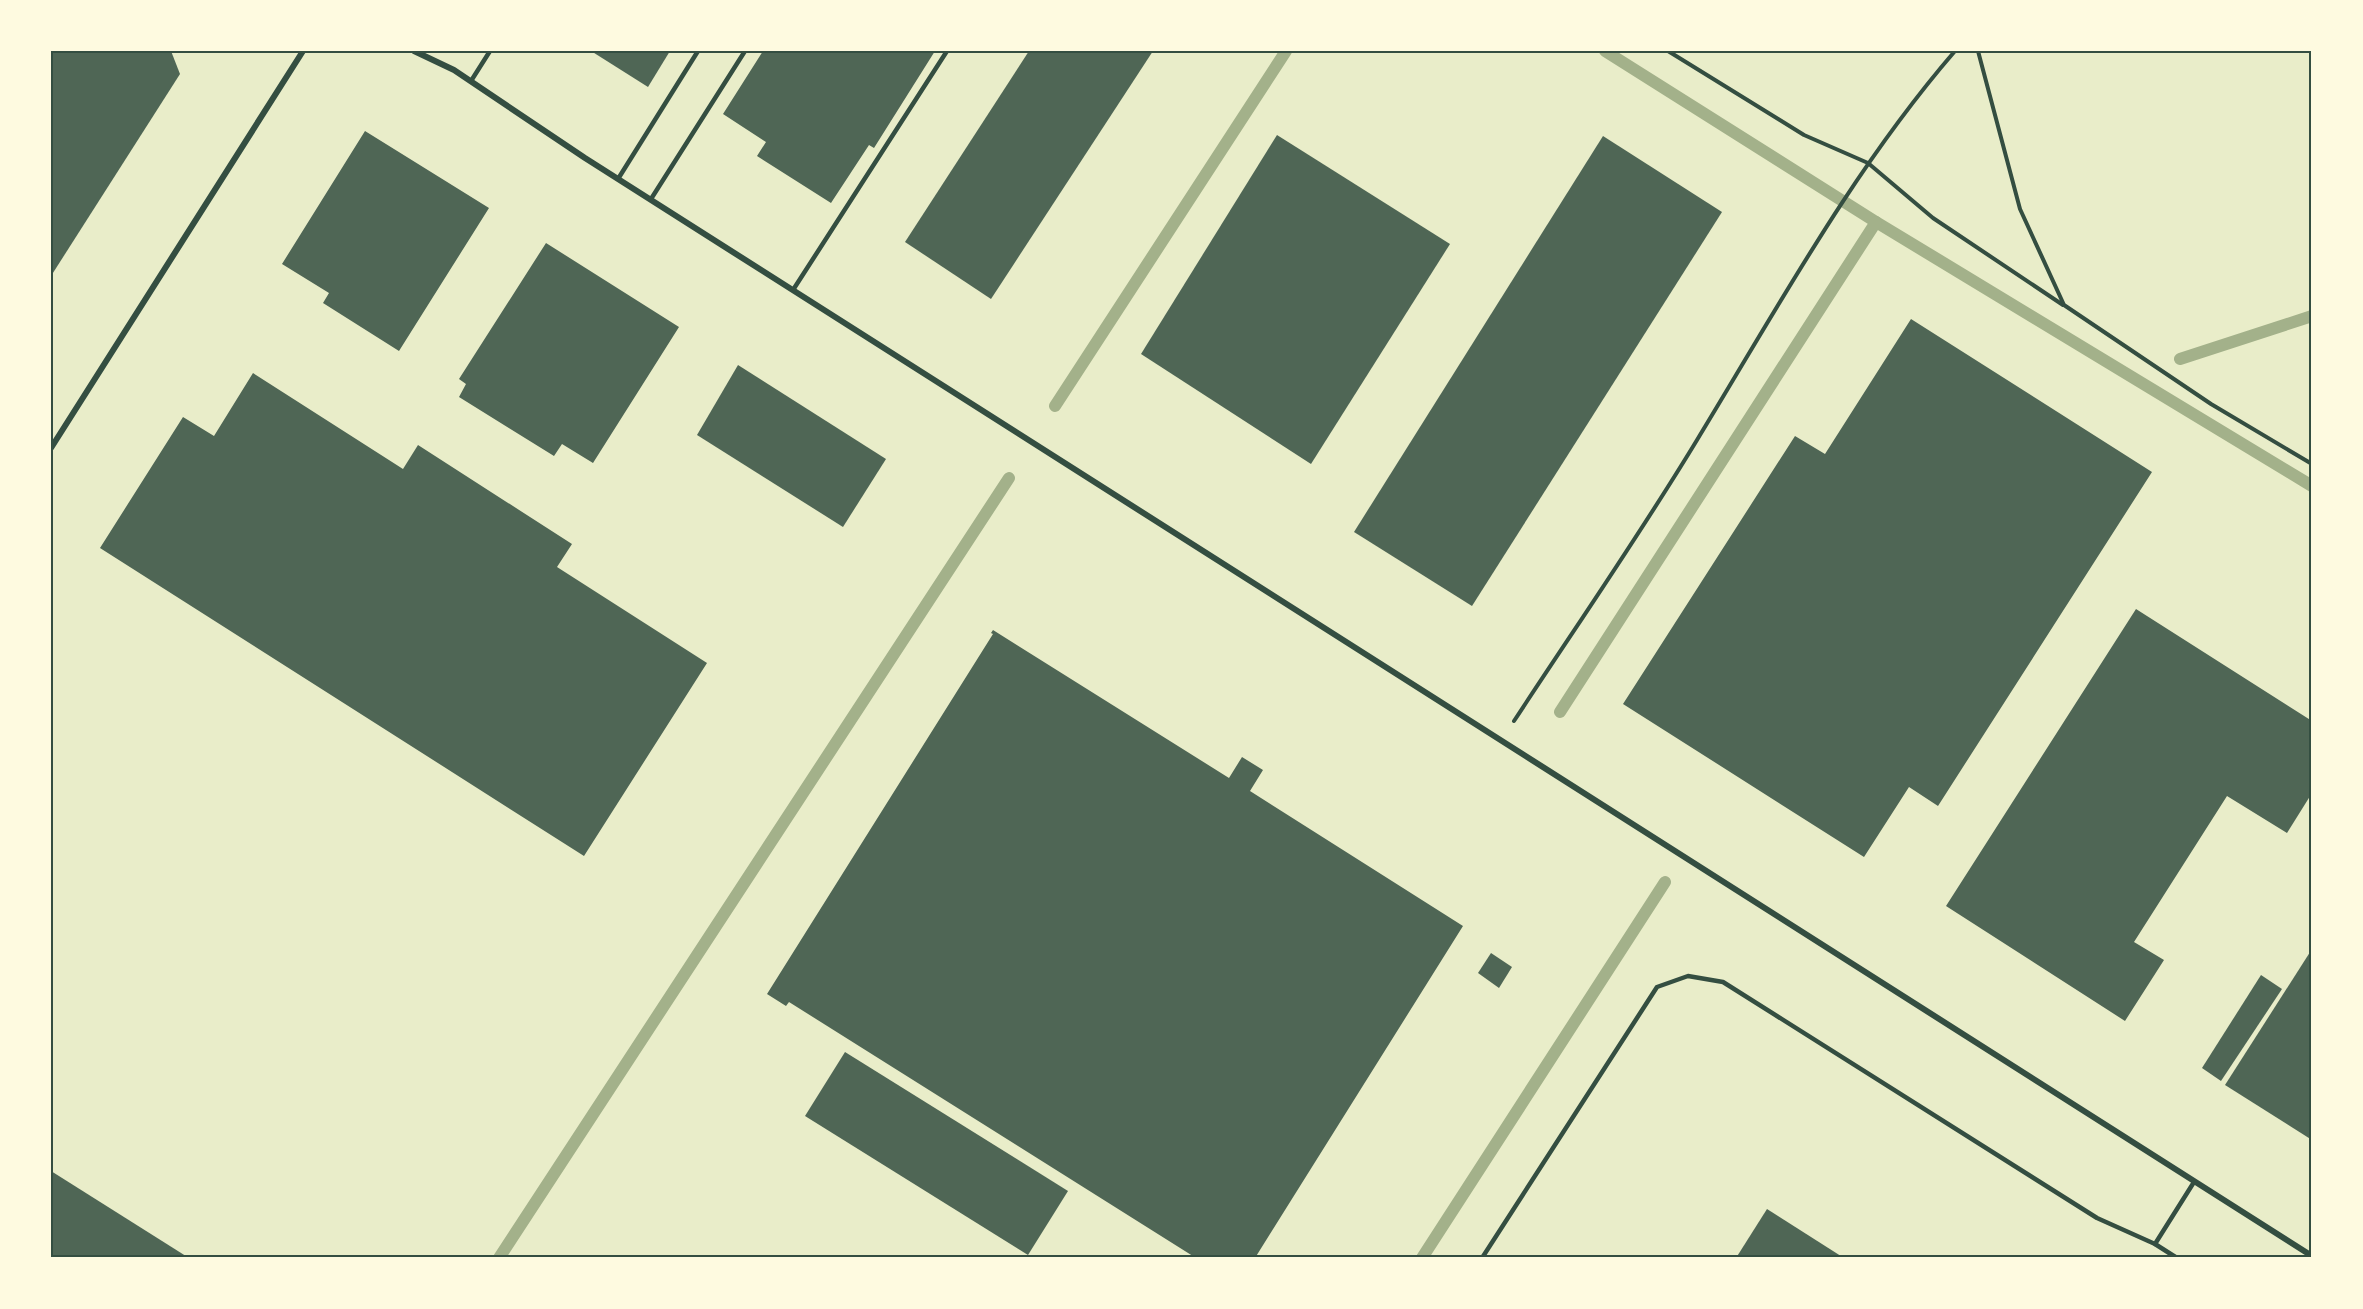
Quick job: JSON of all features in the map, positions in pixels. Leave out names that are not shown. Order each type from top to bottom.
[{"type":"street","points":[[51,448],[303,51]]},
{"type":"street","points":[[414,51],[454,70],[618,179],[2312,1256]]},
{"type":"lane","points":[[471,81],[490,51]]},
{"type":"lane","points":[[618,179],[698,51]]},
{"type":"lane","points":[[651,199],[745,51]]},
{"type":"lane","points":[[793,290],[947,51]]},
{"type":"lane","points":[[1482,1258],[1657,987],[1688,976],[1723,982],[2097,1218],[2155,1244],[2177,1258]]},
{"type":"lane","points":[[2155,1244],[2194,1182]]},
{"type":"path","points":[[1668,51],[1804,135],[1868,163],[1933,218],[2211,404],[2312,464]]},
{"type":"path","points":[[1502,739],[1681,466],[1857,178],[1919,93],[1955,51]]},
{"type":"path","points":[[1978,51],[2020,209],[2064,305]]},
{"type":"building","points":[[51,51],[171,51],[180,74],[51,276]]},
{"type":"building","points":[[591,51],[670,51],[648,87]]},
{"type":"building","points":[[763,51],[935,51],[874,148],[869,145],[831,203],[757,156],[766,142],[723,114]]},
{"type":"building","points":[[1029,51],[1153,51],[991,299],[905,242]]},
{"type":"building","points":[[365,131],[489,208],[399,351],[323,303],[329,293],[282,264]]},
{"type":"building","points":[[1277,135],[1450,244],[1311,464],[1141,354]]},
{"type":"building","points":[[1603,136],[1722,212],[1472,606],[1354,532]]},
{"type":"building","points":[[546,243],[679,327],[593,463],[562,444],[554,456],[459,397],[466,384],[459,379]]},
{"type":"building","points":[[1911,319],[2152,472],[1938,806],[1909,787],[1864,857],[1623,704],[1795,436],[1825,454]]},
{"type":"building","points":[[738,365],[886,459],[843,527],[697,435]]},
{"type":"building","points":[[253,373],[403,469],[418,445],[572,544],[557,567],[707,663],[584,856],[100,548],[183,417],[214,436]]},
{"type":"building","points":[[2136,609],[2312,721],[2312,793],[2287,833],[2227,796],[2134,942],[2164,960],[2125,1021],[1946,906]]},
{"type":"building","points":[[993,630],[1229,778],[1242,757],[1263,770],[1250,791],[1463,926],[1255,1258],[1196,1258],[789,1002],[786,1006],[767,994],[993,634],[991,633]]},
{"type":"building","points":[[2312,949],[2312,1140],[2225,1085]]},
{"type":"building","points":[[1491,953],[1512,967],[1499,988],[1478,973]]},
{"type":"building","points":[[2261,975],[2282,989],[2221,1081],[2202,1068]]},
{"type":"building","points":[[845,1052],[1068,1191],[1028,1255],[805,1116]]},
{"type":"building","points":[[51,1171],[189,1258],[51,1258]]},
{"type":"building","points":[[1767,1209],[1844,1258],[1736,1258]]},
{"type":"waterway","points":[[1055,406],[1286,51]]},
{"type":"waterway","points":[[1605,51],[1876,222],[2312,486]]},
{"type":"waterway","points":[[1560,712],[1876,222]]},
{"type":"waterway","points":[[2180,359],[2312,316]]},
{"type":"waterway","points":[[499,1258],[1009,478]]},
{"type":"waterway","points":[[1422,1258],[1665,882]]}]
